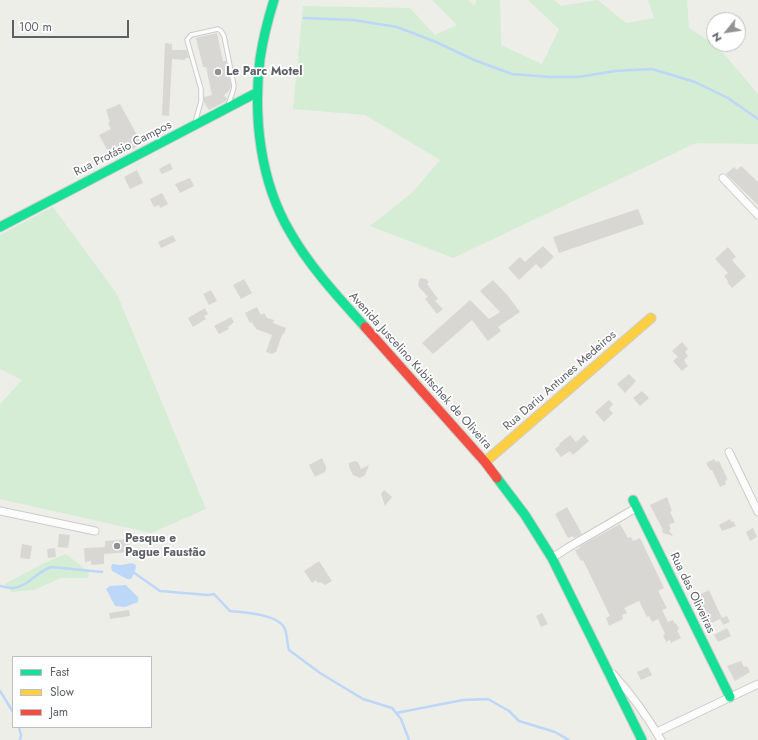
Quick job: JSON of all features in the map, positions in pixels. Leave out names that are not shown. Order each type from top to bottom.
[{"type":"main road","name":"Avenida Juscelino Kubitschek de Oliveira","points":[[274,0],[262,44],[258,66],[256,93],[258,126],[262,154],[268,179],[278,208],[306,257],[338,297],[485,462],[525,515],[552,558],[642,740]]},
{"type":"main road","name":"Rua Protásio Campos","points":[[0,227],[256,93]]},
{"type":"main road","name":"Rua Dariu Antunes Medeiros","points":[[485,462],[651,318]]},
{"type":"main road","name":"Rua das Oliveiras","points":[[634,504],[730,698]]},
{"type":"street","points":[[723,178],[758,215]]},
{"type":"street","points":[[729,452],[758,512]]},
{"type":"street","points":[[552,558],[634,504]]},
{"type":"street","points":[[0,510],[95,530]]},
{"type":"street","points":[[606,667],[628,690],[662,740]]},
{"type":"street","points":[[657,732],[758,684]]},
{"type":"lane","points":[[194,126],[201,100],[201,89],[187,40],[191,35],[218,29],[224,36],[234,86],[227,109]]},
{"type":"green space","points":[[432,0],[468,0],[475,6],[476,0],[500,0],[501,45],[542,64],[559,29],[528,0],[554,0],[561,6],[598,0],[626,23],[654,18],[648,0],[687,0],[689,28],[706,39],[706,52],[722,52],[758,94],[758,144],[696,143],[453,258],[370,226],[413,192],[440,160],[365,115],[293,109],[303,6],[410,8],[435,35],[457,25]]},
{"type":"green space","points":[[53,207],[117,294],[206,509],[151,533],[0,499],[0,404],[22,380],[0,369],[0,235]]},
{"type":"green space","points":[[66,554],[89,572],[88,578],[61,578],[34,590],[11,592],[5,584],[44,563]]},
{"type":"water","points":[[132,563],[136,565],[135,572],[131,579],[127,579],[112,571],[112,564],[121,565]]},
{"type":"water","points":[[126,585],[138,597],[138,602],[125,607],[115,606],[106,589],[110,586]]},
{"type":"building","name":"Le Parc Motel","points":[[217,33],[223,61],[226,61],[231,86],[229,91],[224,95],[227,99],[226,101],[209,110],[204,102],[204,97],[212,95],[206,67],[203,67],[196,38]]},
{"type":"building","points":[[165,43],[172,44],[172,50],[187,50],[189,58],[185,58],[185,60],[172,59],[169,116],[162,115]]},
{"type":"building","points":[[120,104],[142,144],[125,153],[121,146],[109,153],[99,135],[111,129],[108,123],[110,122],[106,110]]},
{"type":"building","points":[[167,123],[169,129],[153,136],[150,131]]},
{"type":"building","points":[[170,163],[173,169],[162,174],[159,169]]},
{"type":"building","points":[[741,166],[758,182],[758,205],[726,174],[734,167],[737,170]]},
{"type":"building","points":[[137,170],[143,183],[130,189],[124,177]]},
{"type":"building","points":[[190,178],[194,186],[180,193],[175,184]]},
{"type":"building","points":[[162,193],[168,204],[160,208],[159,205],[154,207],[150,199]]},
{"type":"building","points":[[638,209],[644,224],[559,253],[553,237]]},
{"type":"building","points":[[173,235],[176,241],[161,248],[158,242]]},
{"type":"building","points":[[543,246],[554,257],[541,269],[536,264],[519,280],[508,268],[520,257],[525,262]]},
{"type":"building","points":[[728,247],[736,257],[732,260],[746,276],[732,288],[724,276],[728,273],[715,259]]},
{"type":"building","points":[[421,278],[426,279],[429,282],[427,284],[438,299],[435,301],[443,309],[437,314],[425,299],[428,297],[418,286]]},
{"type":"building","points":[[244,279],[252,293],[241,299],[233,285]]},
{"type":"building","points":[[493,280],[520,312],[498,327],[501,331],[488,341],[472,320],[433,354],[422,343],[470,300],[489,319],[500,312],[480,291]]},
{"type":"building","points":[[211,290],[217,301],[209,305],[203,294]]},
{"type":"building","points":[[257,307],[261,315],[264,313],[267,318],[274,320],[273,323],[286,328],[276,352],[272,354],[266,352],[272,335],[256,329],[252,322],[250,323],[245,313]]},
{"type":"building","points":[[205,308],[208,314],[204,316],[206,319],[193,327],[188,318]]},
{"type":"building","points":[[231,317],[234,322],[228,327],[229,329],[219,334],[214,326]]},
{"type":"building","points":[[682,342],[688,349],[685,352],[688,356],[684,360],[688,366],[682,371],[673,361],[678,357],[672,351]]},
{"type":"building","points":[[629,374],[636,381],[625,393],[617,384]]},
{"type":"building","points":[[642,391],[649,398],[640,406],[633,398]]},
{"type":"building","points":[[609,400],[613,404],[609,409],[613,413],[604,422],[595,412]]},
{"type":"building","points":[[570,435],[576,442],[584,435],[589,441],[573,455],[570,451],[561,457],[555,449]]},
{"type":"building","points":[[322,458],[326,467],[325,472],[315,477],[309,465]]},
{"type":"building","points":[[714,459],[716,462],[719,461],[727,478],[725,481],[726,484],[720,487],[712,470],[710,470],[706,463]]},
{"type":"building","points":[[355,461],[358,462],[361,469],[369,465],[365,475],[360,478],[353,475],[349,467],[349,463]]},
{"type":"building","points":[[384,490],[392,497],[385,506],[381,494]]},
{"type":"building","points":[[667,497],[672,511],[670,512],[675,522],[669,525],[671,529],[669,530],[673,536],[663,533],[650,505]]},
{"type":"building","points":[[567,507],[582,534],[574,538],[573,536],[568,538],[555,514]]},
{"type":"building","points":[[730,519],[736,526],[722,531],[719,525]]},
{"type":"building","points":[[620,524],[628,538],[631,537],[633,541],[640,538],[664,588],[658,591],[667,608],[662,610],[668,622],[673,620],[675,624],[676,623],[679,629],[677,630],[681,638],[671,643],[670,640],[666,642],[663,635],[665,634],[658,619],[652,622],[649,616],[647,617],[639,601],[624,608],[627,613],[622,615],[623,619],[609,626],[606,618],[610,616],[583,560],[581,561],[575,550]]},
{"type":"building","points":[[753,528],[757,537],[750,541],[746,532]]},
{"type":"building","points":[[59,534],[70,535],[68,548],[58,547]]},
{"type":"building","points":[[129,539],[130,552],[104,554],[104,564],[91,565],[91,561],[85,562],[84,548],[105,547],[105,541]]},
{"type":"building","points":[[22,544],[32,546],[30,559],[20,558]]},
{"type":"building","points":[[55,548],[56,557],[48,558],[47,549]]},
{"type":"building","points":[[319,561],[332,581],[325,585],[320,582],[318,583],[316,580],[312,583],[304,571]]},
{"type":"building","points":[[709,590],[722,618],[727,616],[730,622],[723,625],[720,619],[709,624],[697,596]]},
{"type":"building","points":[[129,610],[130,616],[110,619],[109,613]]},
{"type":"building","points":[[542,613],[548,624],[541,627],[536,616]]},
{"type":"building","points":[[727,628],[731,636],[718,642],[714,635]]},
{"type":"building","points":[[741,661],[744,667],[747,666],[750,672],[735,681],[727,666]]},
{"type":"building","points":[[648,667],[652,675],[641,680],[637,672]]},
{"type":"waterway","points":[[304,18],[353,20],[397,27],[436,42],[474,60],[512,74],[549,77],[578,77],[615,71],[652,69],[695,82],[728,98],[758,119]]},
{"type":"waterway","points":[[0,586],[11,588],[18,587],[51,567],[102,572]]},
{"type":"waterway","points":[[133,572],[160,591],[208,595],[214,594],[230,611],[260,615],[276,620],[285,629],[289,650],[320,673],[363,699],[392,708],[401,719],[409,740]]},
{"type":"waterway","points":[[0,691],[12,710]]},
{"type":"waterway","points":[[396,713],[463,700],[488,699],[509,711],[519,721],[555,732],[569,740]]},
{"type":"waterway","points":[[19,728],[21,735],[20,740]]},
{"type":"traffic: fast","points":[[274,0],[260,59],[258,81],[259,126],[265,170],[280,212],[298,245],[325,281],[365,327]]},
{"type":"traffic: fast","points":[[0,227],[256,93]]},
{"type":"traffic: fast","points":[[497,478],[525,515],[552,558],[642,740]]},
{"type":"traffic: fast","points":[[633,500],[730,697]]},
{"type":"traffic: slow","points":[[485,462],[651,318]]},
{"type":"traffic: jam","points":[[365,327],[485,462],[497,478]]},
{"type":"place","name":"Le Parc Motel","points":[[218,72]]},
{"type":"place","name":"Pesque e Pague Faustão","points":[[117,546]]}]
